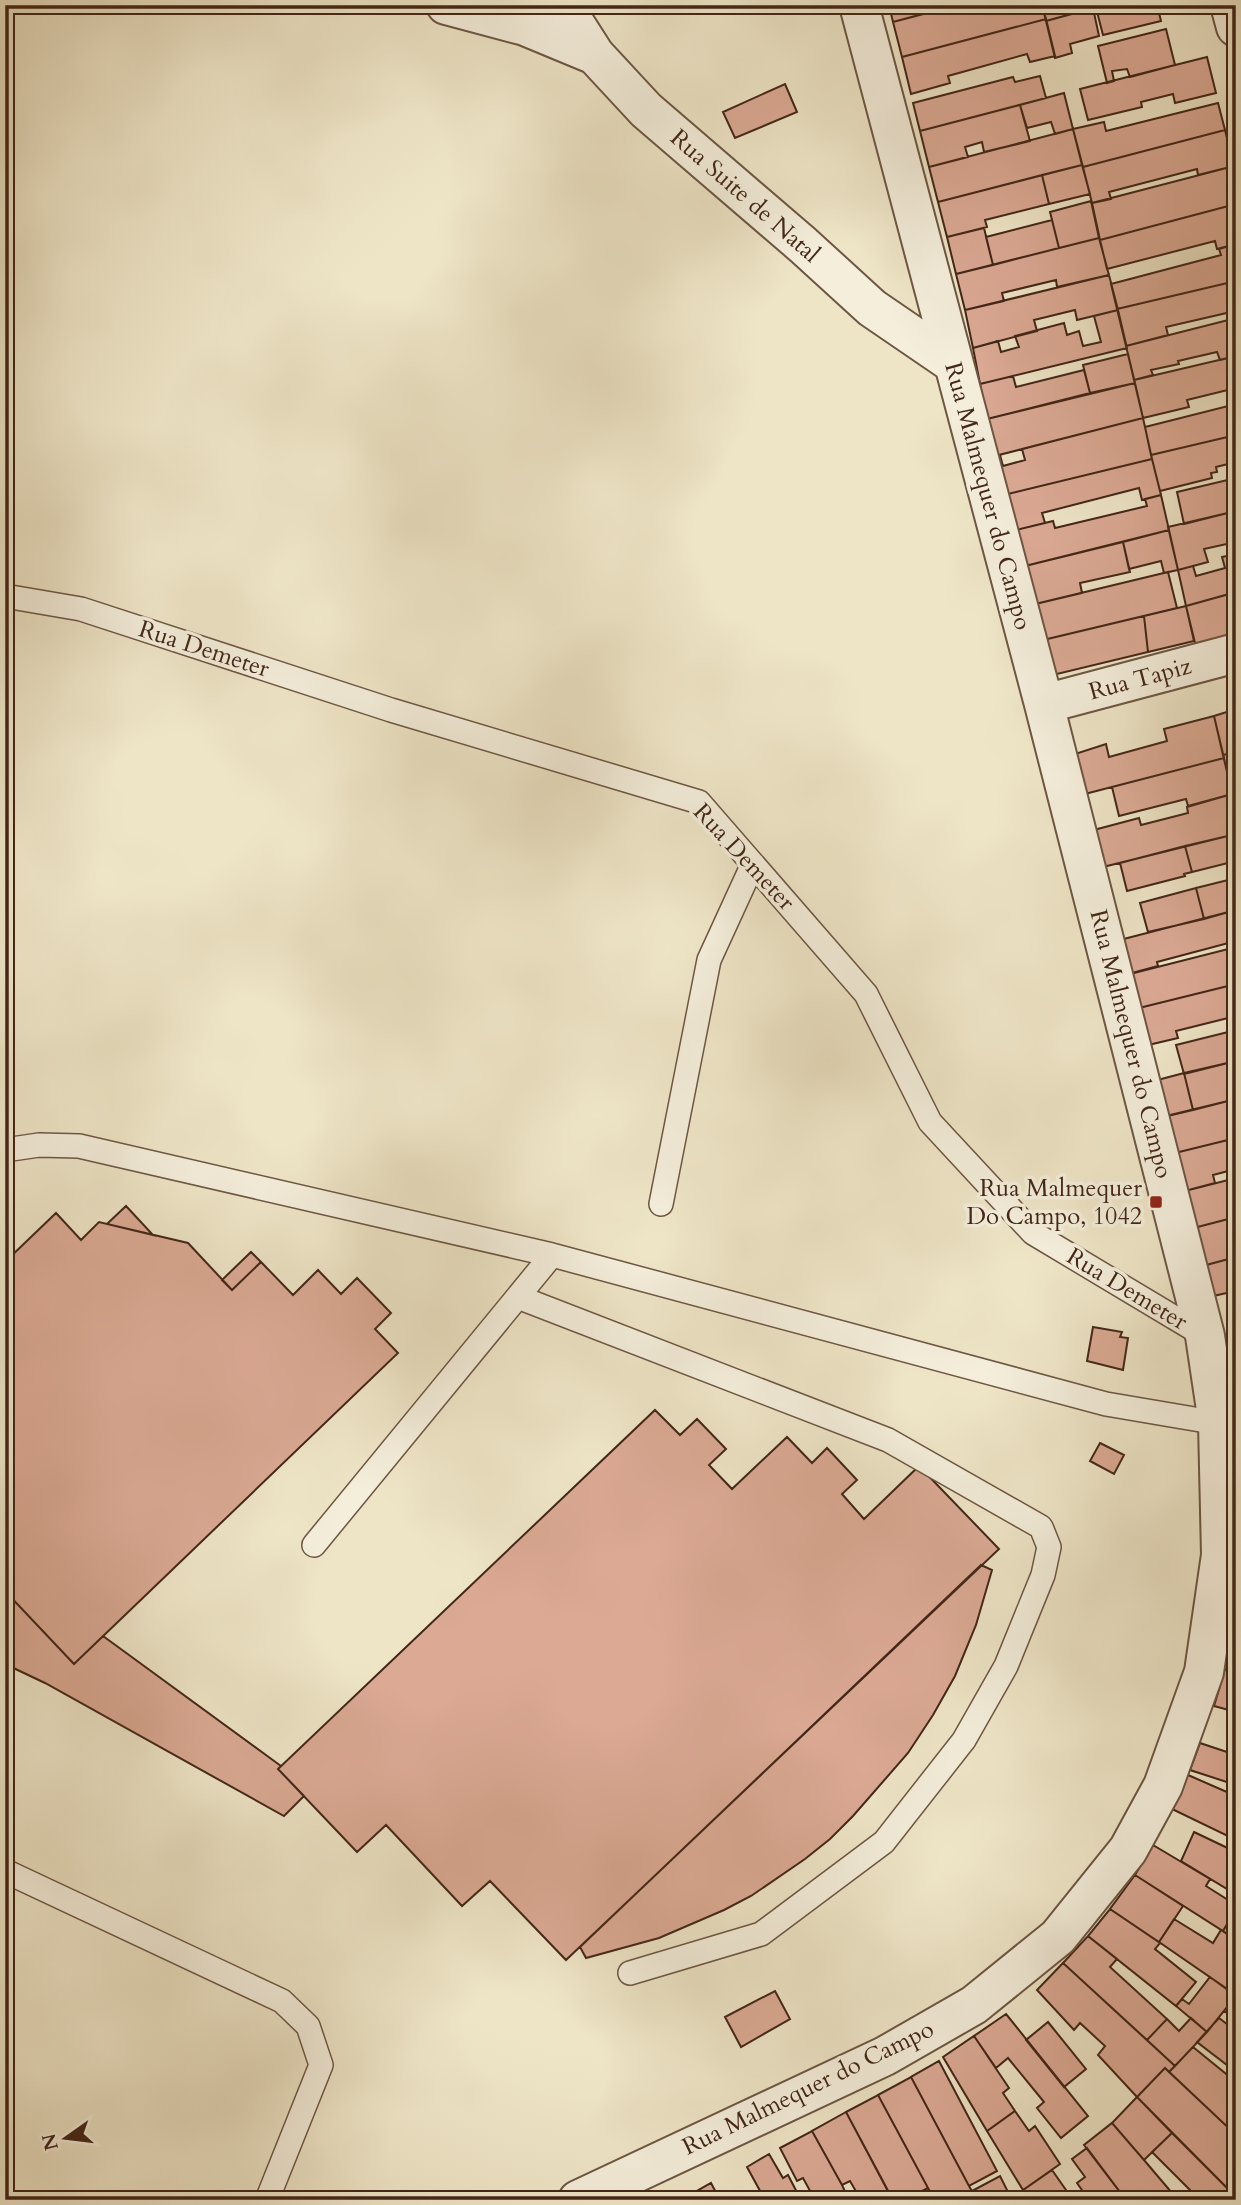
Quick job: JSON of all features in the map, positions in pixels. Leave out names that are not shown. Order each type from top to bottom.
[{"type":"street","points":[[446,5],[525,26],[594,55]]},
{"type":"street","name":"Rua Suite de Natal","points":[[563,5],[594,55],[646,110],[872,308],[951,362]]},
{"type":"street","name":"Rua Malmequer do Campo","points":[[578,2200],[627,2189],[885,2056],[974,2005],[1058,1937],[1128,1850],[1163,1786],[1204,1672],[1221,1555],[1218,1423],[1221,1332],[1044,704],[951,362],[859,5]]},
{"type":"street","points":[[1230,5],[1236,27]]},
{"type":"street","name":"Rua Tapiz","points":[[1044,704],[1236,653]]},
{"type":"lane","name":"Rua Demeter","points":[[5,596],[81,609],[391,710],[699,802],[866,994],[930,1122],[1033,1233],[1221,1332]]},
{"type":"lane","points":[[661,1204],[709,960],[753,864]]},
{"type":"lane","points":[[5,1150],[39,1145],[79,1146],[552,1255],[1106,1404],[1218,1423]]},
{"type":"lane","points":[[314,1545],[552,1255]]},
{"type":"lane","points":[[518,1297],[888,1440],[1041,1527],[1049,1547],[1044,1575],[1006,1666],[970,1730],[884,1842],[761,1934],[630,1973]]},
{"type":"lane","points":[[5,1871],[282,2001],[308,2026],[321,2065],[267,2200]]},
{"type":"building","points":[[889,5],[929,5],[931,12],[893,22]]},
{"type":"building","points":[[956,5],[1042,5],[1046,19],[902,57],[893,22]]},
{"type":"building","points":[[1042,5],[1105,5],[1046,21]]},
{"type":"building","points":[[1105,5],[1157,5],[1161,21],[1103,35],[1096,8]]},
{"type":"building","points":[[1093,8],[1099,36],[1070,44],[1072,53],[1055,58],[1046,21]]},
{"type":"building","points":[[1046,19],[1055,56],[1030,62],[1027,54],[948,76],[950,83],[911,94],[902,57]]},
{"type":"building","points":[[1166,29],[1175,65],[1130,77],[1127,69],[1112,71],[1114,81],[1107,83],[1098,46]]},
{"type":"building","points":[[1207,57],[1216,93],[1175,103],[1173,94],[1141,102],[1142,107],[1088,120],[1080,89]]},
{"type":"building","points":[[1040,76],[1046,98],[920,131],[913,103],[1013,77],[1015,82]]},
{"type":"building","points":[[785,84],[797,112],[735,138],[723,112]]},
{"type":"building","points":[[1064,93],[1073,129],[1055,134],[1051,122],[1027,128],[1020,105]]},
{"type":"building","points":[[1218,103],[1225,130],[1083,167],[1073,129],[1104,122],[1106,131]]},
{"type":"building","points":[[1020,105],[1030,141],[984,152],[982,142],[965,147],[968,157],[929,167],[920,131]]},
{"type":"building","points":[[1073,129],[1082,165],[938,202],[929,167]]},
{"type":"building","points":[[1225,130],[1234,166],[1198,175],[1197,169],[1109,192],[1111,199],[1092,203],[1083,167]]},
{"type":"building","points":[[1082,165],[1090,194],[1049,204],[1042,175]]},
{"type":"building","points":[[1234,166],[1236,204],[1100,240],[1092,203]]},
{"type":"building","points":[[1042,175],[1049,204],[985,220],[987,227],[947,237],[938,202]]},
{"type":"building","points":[[1091,201],[1099,238],[1059,248],[1050,212]]},
{"type":"building","points":[[1236,204],[1236,244],[1217,249],[1215,241],[1107,269],[1100,240]]},
{"type":"building","points":[[1052,220],[1059,248],[993,265],[986,237]]},
{"type":"building","points":[[984,228],[993,265],[956,274],[947,237]]},
{"type":"building","points":[[1099,238],[1109,275],[1057,287],[1056,280],[1002,293],[1004,301],[965,310],[956,274]]},
{"type":"building","points":[[1236,244],[1236,281],[1117,309],[1111,284],[1221,255],[1219,249]]},
{"type":"building","points":[[1109,275],[1118,310],[1077,320],[1075,310],[1034,320],[1037,331],[973,348],[965,310]]},
{"type":"building","points":[[1236,281],[1236,318],[1233,319],[1231,312],[1166,327],[1168,335],[1126,346],[1117,309]]},
{"type":"building","points":[[1118,310],[1127,348],[980,384],[973,348],[998,341],[1001,352],[1019,347],[1015,336],[1064,323],[1067,335],[1079,331],[1083,346],[1101,342],[1094,316]]},
{"type":"building","points":[[1236,318],[1236,356],[1220,360],[1217,352],[1178,361],[1179,364],[1151,370],[1153,375],[1134,380],[1126,346]]},
{"type":"building","points":[[1128,354],[1135,383],[1090,393],[1083,365]]},
{"type":"building","points":[[1236,356],[1236,388],[1187,400],[1189,407],[1143,418],[1134,380]]},
{"type":"building","points":[[1084,370],[1090,393],[987,419],[980,384],[1013,376],[1016,387]]},
{"type":"building","points":[[1135,383],[1143,418],[995,456],[987,419]]},
{"type":"building","points":[[1236,404],[1236,435],[1151,455],[1145,427]]},
{"type":"building","points":[[1143,418],[1152,459],[1004,495],[995,456],[1000,455],[1003,466],[1025,460],[1022,449]]},
{"type":"building","points":[[1236,435],[1236,462],[1216,467],[1217,472],[1211,473],[1212,478],[1160,491],[1151,455]]},
{"type":"building","points":[[1152,459],[1161,495],[1142,500],[1139,488],[1042,513],[1045,523],[1012,531],[1004,495]]},
{"type":"building","points":[[1236,478],[1236,511],[1184,524],[1177,492]]},
{"type":"building","points":[[1161,495],[1169,530],[1021,567],[1012,531],[1053,521],[1055,528],[1147,506],[1145,499]]},
{"type":"building","points":[[1236,511],[1236,542],[1204,549],[1208,562],[1178,570],[1168,527]]},
{"type":"building","points":[[1169,530],[1178,570],[1164,573],[1161,561],[1129,569],[1123,542]]},
{"type":"building","points":[[1123,542],[1130,572],[1080,583],[1082,593],[1031,605],[1021,567]]},
{"type":"building","points":[[1236,554],[1236,592],[1186,606],[1178,570],[1193,566],[1196,576],[1225,568],[1222,557]]},
{"type":"building","points":[[1168,572],[1177,608],[1039,641],[1031,605]]},
{"type":"building","points":[[1233,593],[1236,602],[1236,637],[1196,647],[1186,606]]},
{"type":"building","points":[[1186,606],[1194,641],[1148,652],[1144,616]]},
{"type":"building","points":[[1144,616],[1148,652],[1057,674],[1045,664],[1039,641]]},
{"type":"building","points":[[1236,709],[1236,752],[1223,755],[1214,716]]},
{"type":"building","points":[[1214,716],[1224,758],[1081,795],[1074,759],[1078,753],[1106,744],[1109,757],[1167,741],[1164,729]]},
{"type":"building","points":[[1236,752],[1236,792],[1232,793],[1223,755]]},
{"type":"building","points":[[1224,758],[1232,794],[1188,806],[1186,799],[1119,816],[1112,787]]},
{"type":"building","points":[[1232,794],[1236,808],[1236,834],[1099,868],[1090,831],[1139,818],[1141,825],[1188,813],[1187,807]]},
{"type":"building","points":[[1236,834],[1236,861],[1192,872],[1185,846]]},
{"type":"building","points":[[1185,846],[1192,872],[1127,891],[1120,863]]},
{"type":"building","points":[[1236,878],[1236,910],[1204,919],[1196,888]]},
{"type":"building","points":[[1196,888],[1204,919],[1148,932],[1140,903]]},
{"type":"building","points":[[1236,910],[1236,941],[1157,962],[1158,966],[1121,976],[1112,942]]},
{"type":"building","points":[[1236,947],[1236,984],[1135,1009],[1126,975]]},
{"type":"building","points":[[1236,984],[1236,1024],[1233,1024],[1232,1017],[1176,1031],[1178,1038],[1144,1046],[1135,1009]]},
{"type":"building","points":[[1236,1030],[1236,1061],[1184,1074],[1176,1045]]},
{"type":"building","points":[[1236,1061],[1236,1099],[1193,1110],[1184,1073]]},
{"type":"building","points":[[1184,1073],[1193,1110],[1159,1118],[1150,1082]]},
{"type":"building","points":[[1236,1099],[1236,1138],[1171,1154],[1162,1117]]},
{"type":"building","points":[[1236,1138],[1236,1169],[1213,1175],[1215,1183],[1181,1192],[1171,1154]]},
{"type":"building","points":[[1236,1178],[1236,1217],[1186,1230],[1177,1193]]},
{"type":"building","points":[[126,1206],[153,1235],[107,1224]]},
{"type":"building","points":[[56,1213],[81,1240],[99,1222],[188,1243],[232,1290],[261,1262],[293,1295],[318,1270],[341,1294],[357,1278],[391,1313],[375,1329],[398,1353],[74,1664],[5,1591],[5,1262]]},
{"type":"building","points":[[1236,1217],[1236,1257],[1195,1268],[1186,1230]]},
{"type":"building","points":[[251,1252],[261,1262],[232,1290],[222,1280]]},
{"type":"building","points":[[1236,1257],[1236,1291],[1213,1296],[1199,1267]]},
{"type":"building","points":[[1093,1327],[1122,1332],[1120,1337],[1128,1338],[1123,1370],[1087,1361]]},
{"type":"building","points":[[655,1410],[680,1435],[697,1419],[726,1449],[709,1465],[732,1489],[787,1437],[812,1463],[827,1448],[857,1480],[842,1494],[864,1519],[919,1466],[999,1549],[566,1960],[490,1881],[462,1906],[386,1825],[357,1852],[278,1769]]},
{"type":"building","points":[[1100,1443],[1124,1455],[1114,1474],[1090,1461]]},
{"type":"building","points":[[981,1565],[992,1570],[976,1625],[955,1676],[908,1753],[830,1839],[751,1896],[724,1910],[659,1938],[586,1958],[580,1947]]},
{"type":"building","points":[[5,1591],[74,1664],[103,1636],[281,1766],[278,1769],[304,1796],[284,1816],[45,1683],[5,1664]]},
{"type":"building","points":[[1232,1632],[1236,1632],[1236,1668],[1225,1666]]},
{"type":"building","points":[[1225,1669],[1236,1672],[1236,1712],[1214,1706]]},
{"type":"building","points":[[1200,1743],[1236,1755],[1236,1785],[1190,1770]]},
{"type":"building","points":[[1188,1775],[1236,1796],[1236,1840],[1172,1809]]},
{"type":"building","points":[[1194,1832],[1236,1852],[1236,1883],[1232,1892],[1181,1861]]},
{"type":"building","points":[[1153,1845],[1210,1879],[1206,1886],[1236,1905],[1223,1931],[1135,1875]]},
{"type":"building","points":[[1135,1875],[1183,1906],[1159,1942],[1110,1909]]},
{"type":"building","points":[[1110,1909],[1160,1943],[1155,1949],[1196,1982],[1176,2006],[1088,1936]]},
{"type":"building","points":[[1236,1909],[1236,1940],[1223,1931]]},
{"type":"building","points":[[1174,1919],[1213,1943],[1221,1930],[1236,1940],[1236,1995],[1159,1942]]},
{"type":"building","points":[[1088,1936],[1117,1959],[1110,1967],[1167,2019],[1147,2040],[1063,1963]]},
{"type":"building","points":[[1063,1963],[1175,2066],[1169,2072],[1165,2068],[1137,2097],[1098,2055],[1105,2046],[1080,2023],[1074,2030],[1037,1990]]},
{"type":"building","points":[[1210,1977],[1236,1996],[1207,2032],[1176,2006],[1182,1999],[1189,2004]]},
{"type":"building","points":[[775,1991],[790,2019],[741,2047],[725,2017]]},
{"type":"building","points":[[1236,1996],[1236,2019],[1224,2011]]},
{"type":"building","points":[[1006,2014],[1088,2116],[1061,2138],[1037,2108],[1044,2102],[1008,2058],[996,2068],[974,2036]]},
{"type":"building","points":[[1191,2018],[1207,2032],[1175,2066],[1147,2040],[1167,2019],[1179,2031]]},
{"type":"building","points":[[1219,2018],[1236,2031],[1236,2072],[1197,2042]]},
{"type":"building","points":[[1048,2022],[1086,2069],[1064,2087],[1026,2040]]},
{"type":"building","points":[[974,2036],[1009,2088],[1003,2093],[1015,2111],[987,2131],[943,2057]]},
{"type":"building","points":[[1193,2047],[1236,2082],[1236,2135],[1169,2072]]},
{"type":"building","points":[[939,2061],[997,2171],[969,2186],[911,2077]]},
{"type":"building","points":[[1165,2068],[1236,2135],[1236,2197],[1137,2097]]},
{"type":"building","points":[[911,2077],[977,2200],[934,2200],[878,2095]]},
{"type":"building","points":[[878,2095],[928,2188],[905,2200],[893,2200],[846,2112]]},
{"type":"building","points":[[1137,2097],[1172,2133],[1144,2160],[1112,2123]]},
{"type":"building","points":[[1015,2111],[1029,2131],[1035,2126],[1060,2164],[1023,2190],[987,2131]]},
{"type":"building","points":[[846,2112],[890,2195],[882,2200],[861,2200],[850,2181],[842,2185],[812,2131]]},
{"type":"building","points":[[1112,2123],[1178,2200],[1126,2200],[1084,2145]]},
{"type":"building","points":[[812,2131],[849,2200],[815,2200],[803,2178],[797,2181],[780,2148]]},
{"type":"building","points":[[1172,2133],[1236,2200],[1196,2200],[1198,2198],[1152,2152]]},
{"type":"building","points":[[1087,2148],[1126,2200],[1089,2200],[1077,2183],[1085,2177],[1072,2159]]},
{"type":"building","points":[[769,2154],[783,2178],[788,2175],[801,2200],[765,2200],[747,2167]]},
{"type":"building","points":[[1052,2170],[1073,2200],[1020,2200],[1016,2195]]},
{"type":"building","points":[[1000,2176],[1011,2198],[977,2200],[972,2191]]},
{"type":"building","points":[[711,2183],[720,2200],[681,2200]]},
{"type":"building","points":[[928,2188],[934,2200],[905,2200]]},
{"type":"place","name":"Rua Malmequer Do Campo, 1042","points":[[1156,1202]]}]
